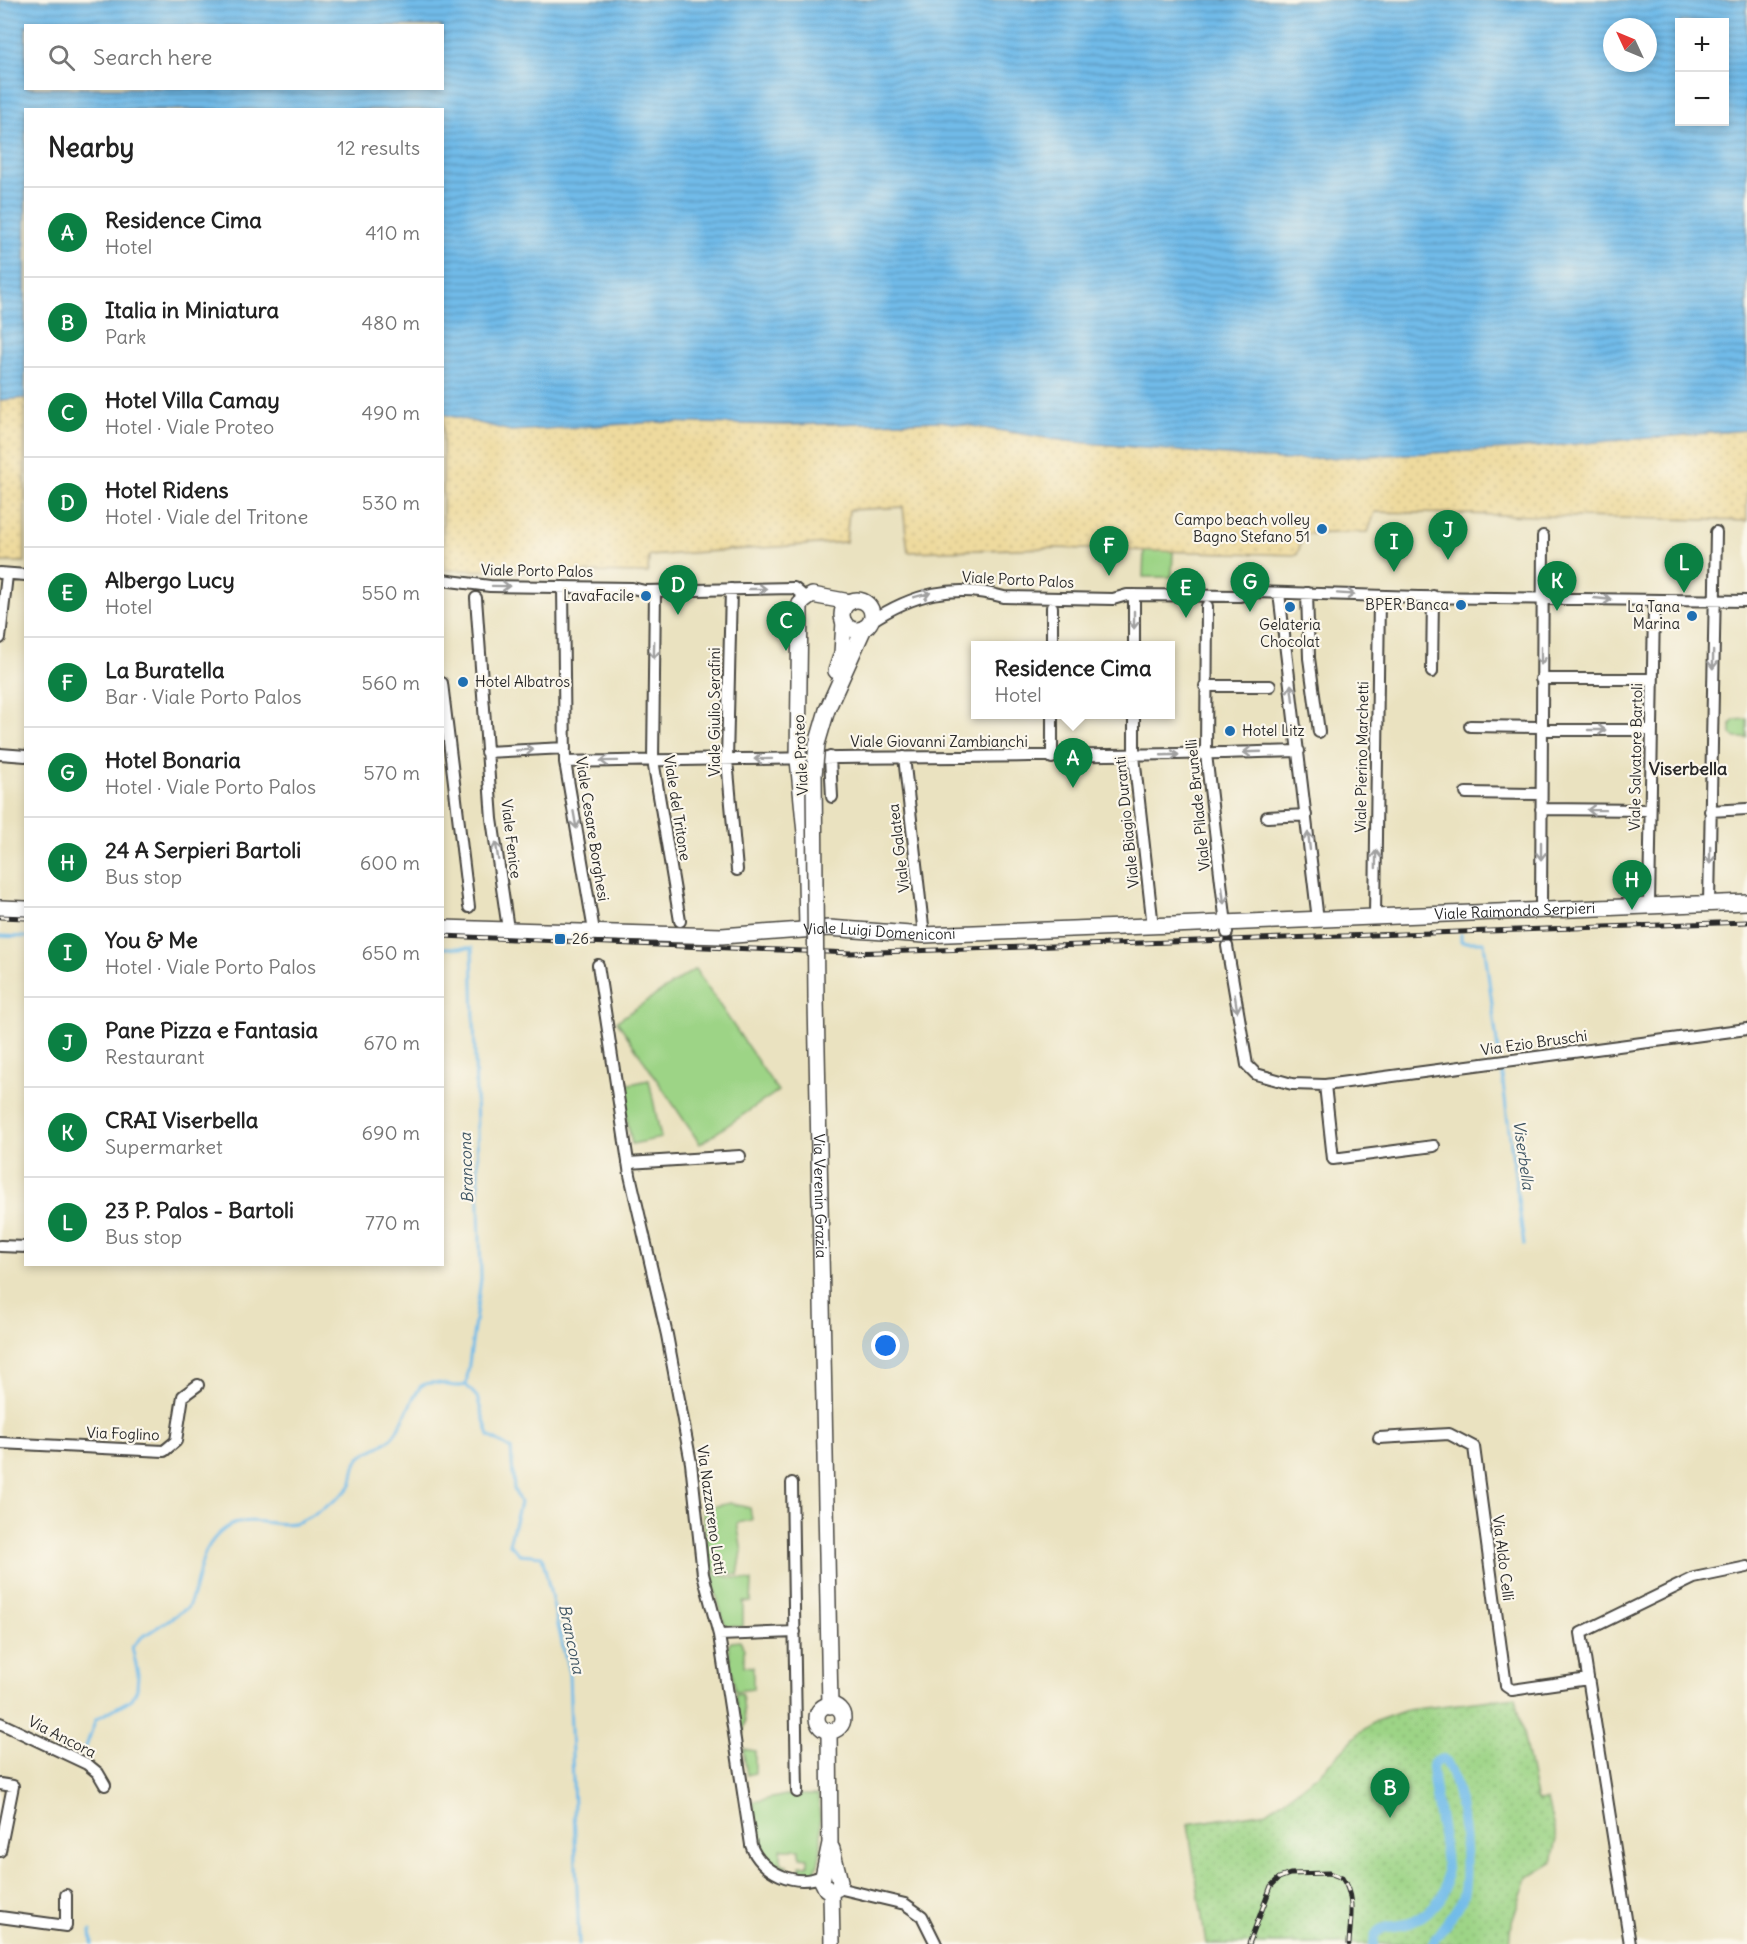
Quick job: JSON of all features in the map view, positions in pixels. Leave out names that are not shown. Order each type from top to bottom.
[{"type":"street","points":[[1709,903],[1716,532]]},
{"type":"street","points":[[1541,910],[1543,536]]},
{"type":"street","points":[[0,638],[3,574],[24,575]]},
{"type":"street","name":"Viale Porto Palos","points":[[444,580],[490,586],[632,588],[655,591],[794,588],[813,597]]},
{"type":"street","name":"Viale Cesare Borghesi","points":[[563,587],[565,762],[594,931]]},
{"type":"street","name":"Viale Giulio Serafini","points":[[731,589],[728,760],[737,870]]},
{"type":"street","name":"Viale del Tritone","points":[[655,591],[653,760],[680,921]]},
{"type":"street","name":"Viale Porto Palos","points":[[867,625],[909,599],[931,593],[1113,599],[1134,595],[1240,596],[1257,592],[1379,597],[1747,601]]},
{"type":"street","points":[[1279,593],[1318,920]]},
{"type":"street","points":[[1307,593],[1309,658],[1318,732]]},
{"type":"street","points":[[1134,595],[1134,641]]},
{"type":"street","points":[[1432,672],[1433,596]]},
{"type":"street","points":[[813,597],[859,601],[867,605],[871,613],[867,625],[850,629],[843,620],[813,597]]},
{"type":"street","name":"Viale Proteo","points":[[807,928],[805,833],[798,759],[800,604],[813,597]]},
{"type":"street","name":"Viale Pierino Marchetti","points":[[1375,917],[1379,597]]},
{"type":"street","name":"Viale Fenice","points":[[476,598],[492,819],[508,929]]},
{"type":"street","points":[[843,620],[843,609],[850,602]]},
{"type":"street","name":"Viale Pilade Brunelli","points":[[1206,606],[1206,754],[1226,927]]},
{"type":"street","points":[[1052,607],[1052,641]]},
{"type":"street","name":"Viale Salvatore Bartoli","points":[[1649,905],[1654,608]]},
{"type":"street","name":"Via Verenin Grazia","points":[[833,691],[832,683],[842,652],[843,620]]},
{"type":"street","name":"Via Verenin Grazia","points":[[832,1944],[829,1886],[840,1881],[830,1843],[829,1731],[838,1728],[843,1719],[839,1709],[830,1706],[816,1000],[814,775],[817,744],[833,691],[867,625]]},
{"type":"street","points":[[1541,679],[1652,679]]},
{"type":"street","points":[[1205,686],[1270,686]]},
{"type":"street","points":[[444,700],[469,907]]},
{"type":"street","points":[[1052,719],[1052,758]]},
{"type":"street","name":"Viale Biagio Duranti","points":[[1134,719],[1134,756],[1153,927]]},
{"type":"street","points":[[1470,726],[1652,730]]},
{"type":"street","points":[[486,752],[565,748]]},
{"type":"street","name":"Viale Giovanni Zambianchi","points":[[565,762],[830,757],[1052,758],[1299,751]]},
{"type":"street","points":[[0,754],[24,756]]},
{"type":"street","name":"Viale Giovanni Zambianchi","points":[[830,757],[832,797]]},
{"type":"street","name":"Viale Galatea","points":[[904,757],[924,935]]},
{"type":"street","points":[[1466,793],[1541,794]]},
{"type":"street","points":[[1541,809],[1650,810]]},
{"type":"street","points":[[1710,811],[1747,809]]},
{"type":"street","points":[[1267,817],[1306,815]]},
{"type":"street","name":"Viale Raimondo Serpieri","points":[[1318,920],[1747,902]]},
{"type":"street","points":[[0,908],[24,909]]},
{"type":"street","name":"Viale Luigi Domeniconi","points":[[444,928],[722,936],[807,928],[924,935],[1153,927],[1226,927],[1318,920]]},
{"type":"street","name":"Via Ezio Bruschi","points":[[1227,946],[1245,1059],[1250,1071],[1292,1084],[1325,1085],[1747,1029]]},
{"type":"street","name":"Via Nazzareno Lotti","points":[[598,966],[628,1164],[667,1335],[691,1462],[704,1574],[720,1635],[751,1845],[761,1865],[799,1881],[814,1880],[829,1886],[905,1904],[922,1916],[936,1944]]},
{"type":"street","points":[[1325,1085],[1333,1159],[1434,1146]]},
{"type":"street","points":[[628,1164],[740,1156]]},
{"type":"street","points":[[0,1246],[24,1247]]},
{"type":"street","name":"Via Foglino","points":[[0,1443],[164,1451],[170,1449],[176,1441],[183,1396],[198,1385]]},
{"type":"street","name":"Via Aldo Celli","points":[[1379,1438],[1449,1434],[1473,1447],[1506,1686],[1512,1690],[1588,1679]]},
{"type":"street","points":[[792,1483],[797,1792]]},
{"type":"street","points":[[1630,1944],[1581,1633],[1694,1578],[1747,1567]]},
{"type":"street","points":[[720,1635],[795,1632]]},
{"type":"street","name":"Via Ancora","points":[[0,1722],[87,1764],[98,1773],[105,1785]]},
{"type":"street","points":[[0,1784],[13,1786],[0,1851]]},
{"type":"street","points":[[0,1917],[66,1926],[66,1895]]},
{"type":"green space","points":[[1144,550],[1173,551],[1172,577],[1143,577]]},
{"type":"green space","points":[[1747,719],[1747,738],[1736,738],[1731,734],[1731,723],[1735,720]]},
{"type":"green space","points":[[695,969],[778,1091],[700,1144],[617,1021]]},
{"type":"green space","points":[[649,1080],[661,1138],[632,1144],[620,1086]]},
{"type":"green space","points":[[730,1503],[750,1508],[752,1520],[737,1523],[742,1551],[738,1575],[710,1570],[702,1509]]},
{"type":"green space","points":[[710,1573],[752,1581],[751,1602],[743,1602],[743,1627],[725,1626]]},
{"type":"green space","points":[[740,1641],[744,1649],[744,1666],[753,1667],[753,1689],[735,1691],[728,1646],[731,1642]]},
{"type":"green space","points":[[742,1693],[745,1721],[742,1743],[735,1694]]},
{"type":"green space","points":[[1516,1697],[1536,1798],[1538,1801],[1547,1800],[1557,1839],[1552,1863],[1527,1878],[1512,1922],[1510,1944],[1206,1944],[1188,1824],[1267,1812],[1319,1774],[1359,1733],[1376,1721],[1407,1710]]},
{"type":"green space","points":[[743,1749],[755,1751],[755,1773],[747,1775]]},
{"type":"green space","points":[[786,1795],[818,1795],[821,1846],[813,1874],[801,1872],[800,1865],[808,1865],[808,1858],[800,1857],[800,1849],[781,1849],[781,1864],[787,1865],[784,1868],[765,1859],[760,1851],[755,1832],[753,1802]]},
{"type":"sand","points":[[24,398],[24,562],[0,562],[0,400]]},
{"type":"sand","points":[[444,414],[785,425],[941,421],[1066,441],[1172,450],[1747,430],[1747,521],[1375,512],[1368,532],[1304,534],[1297,555],[1053,548],[908,552],[903,507],[849,510],[846,542],[649,556],[648,573],[444,570]]},
{"type":"water","points":[[0,0],[1747,0],[1747,430],[1512,449],[1282,460],[1066,441],[941,421],[785,425],[659,422],[511,431],[444,414],[444,108],[24,108],[24,398],[0,400]]},
{"type":"waterway","name":"Viserbella","points":[[1461,934],[1461,942],[1484,942],[1499,1058]]},
{"type":"waterway","points":[[0,936],[24,937]]},
{"type":"waterway","name":"Brancona","points":[[444,948],[472,948],[481,1279],[466,1385]]},
{"type":"waterway","name":"Viserbella","points":[[1501,1068],[1524,1245]]},
{"type":"waterway","name":"Brancona","points":[[84,1752],[96,1719],[132,1699],[137,1689],[138,1674],[132,1647],[142,1637],[187,1608],[204,1556],[216,1537],[235,1524],[253,1521],[289,1524],[298,1522],[318,1511],[341,1496],[350,1486],[358,1460],[392,1437],[421,1386],[432,1383],[466,1385]]},
{"type":"waterway","name":"Brancona","points":[[466,1385],[477,1397],[489,1436],[511,1449],[514,1489],[520,1503],[509,1544],[520,1554],[542,1556],[569,1674],[579,1944]]},
{"type":"waterway","points":[[1374,1944],[1375,1937],[1382,1929],[1416,1920],[1425,1914],[1443,1894],[1446,1884],[1445,1852],[1432,1766],[1435,1761],[1443,1759],[1450,1768],[1460,1804],[1466,1869],[1462,1898],[1433,1944]]},
{"type":"waterway","points":[[91,1931],[92,1944]]},
{"type":"railway","points":[[0,917],[24,918]]},
{"type":"railway","points":[[444,936],[851,953],[1747,922]]},
{"type":"railway","points":[[1249,1944],[1271,1886],[1279,1878],[1290,1874],[1329,1873],[1342,1878],[1349,1893],[1351,1901],[1349,1944]]},
{"type":"place","name":"Campo beach volley Bagno Stefano 51","points":[[1322,529]]},
{"type":"place","name":"Pane Pizza e Fantasia","points":[[1448,560]]},
{"type":"place","name":"You & Me","points":[[1394,572]]},
{"type":"place","name":"La Buratella","points":[[1109,576]]},
{"type":"place","name":"23 P. Palos - Bartoli","points":[[1684,593]]},
{"type":"place","name":"LavaFacile","points":[[646,596]]},
{"type":"place","name":"BPER Banca","points":[[1461,605]]},
{"type":"place","name":"Gelateria Chocolat","points":[[1290,607]]},
{"type":"place","name":"CRAI Viserbella","points":[[1557,611]]},
{"type":"place","name":"Hotel Bonaria","points":[[1250,612]]},
{"type":"place","name":"Hotel Ridens","points":[[678,615]]},
{"type":"place","name":"La Tana Marina","points":[[1692,616]]},
{"type":"place","name":"Albergo Lucy","points":[[1186,618]]},
{"type":"place","name":"Hotel Villa Camay","points":[[786,651]]},
{"type":"place","name":"Hotel Albatros","points":[[463,682]]},
{"type":"place","name":"Hotel Litz","points":[[1230,731]]},
{"type":"place","name":"Residence Cima","points":[[1073,788]]},
{"type":"place","name":"24 A Serpieri Bartoli","points":[[1632,910]]},
{"type":"place","name":"26","points":[[560,939]]},
{"type":"place","name":"Italia in Miniatura","points":[[1390,1818]]},
{"type":"district","name":"Viserbella","points":[[1688,769]]}]
